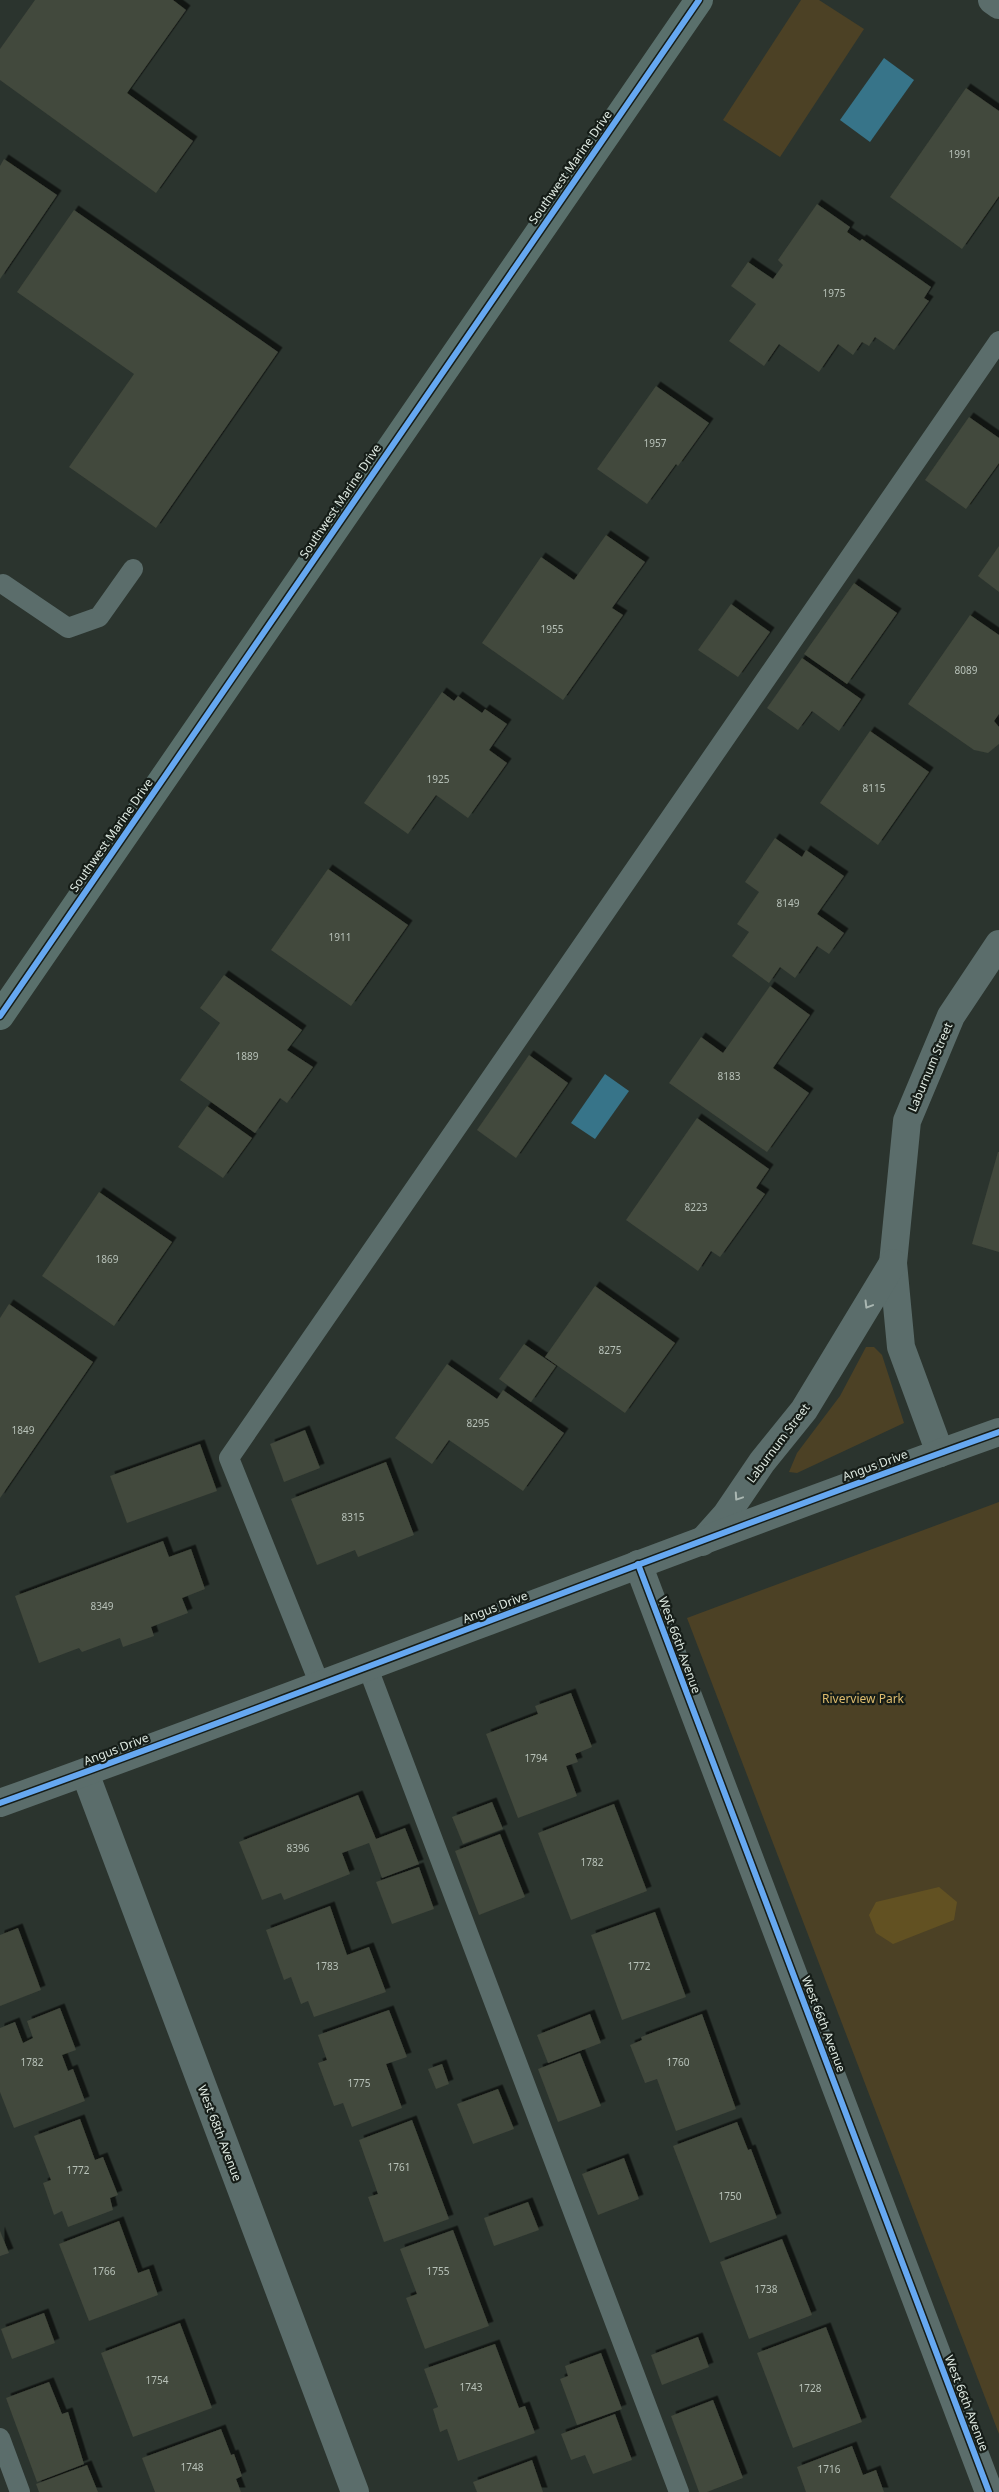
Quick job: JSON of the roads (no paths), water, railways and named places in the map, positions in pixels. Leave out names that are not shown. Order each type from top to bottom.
[{"type":"main road","name":"Southwest Marine Drive","points":[[0,1016],[699,0]]},
{"type":"street","points":[[992,0],[999,5]]},
{"type":"street","name":"Laburnum Street","points":[[940,1453],[901,1348],[893,1263],[907,1121],[951,1016],[999,944]]},
{"type":"street","name":"Laburnum Street","points":[[702,1542],[726,1515],[762,1462],[804,1410],[893,1263]]},
{"type":"street","name":"Angus Drive","points":[[0,1803],[368,1668],[638,1564],[999,1432]]},
{"type":"street","name":"West 66th Avenue","points":[[638,1564],[989,2492]]},
{"type":"street","name":"West 68th Avenue","points":[[86,1773],[355,2492]]},
{"type":"lane","points":[[320,1685],[229,1458],[999,341]]},
{"type":"lane","points":[[3,584],[68,628],[99,617],[133,569]]},
{"type":"lane","points":[[368,1668],[679,2492]]},
{"type":"lane","points":[[0,2438],[20,2492]]},
{"type":"water","points":[[884,58],[914,80],[870,142],[840,120]]},
{"type":"water","points":[[605,1074],[629,1091],[595,1139],[571,1123]]},
{"type":"park label","name":"Riverview Park","points":[[863,1698]]}]
